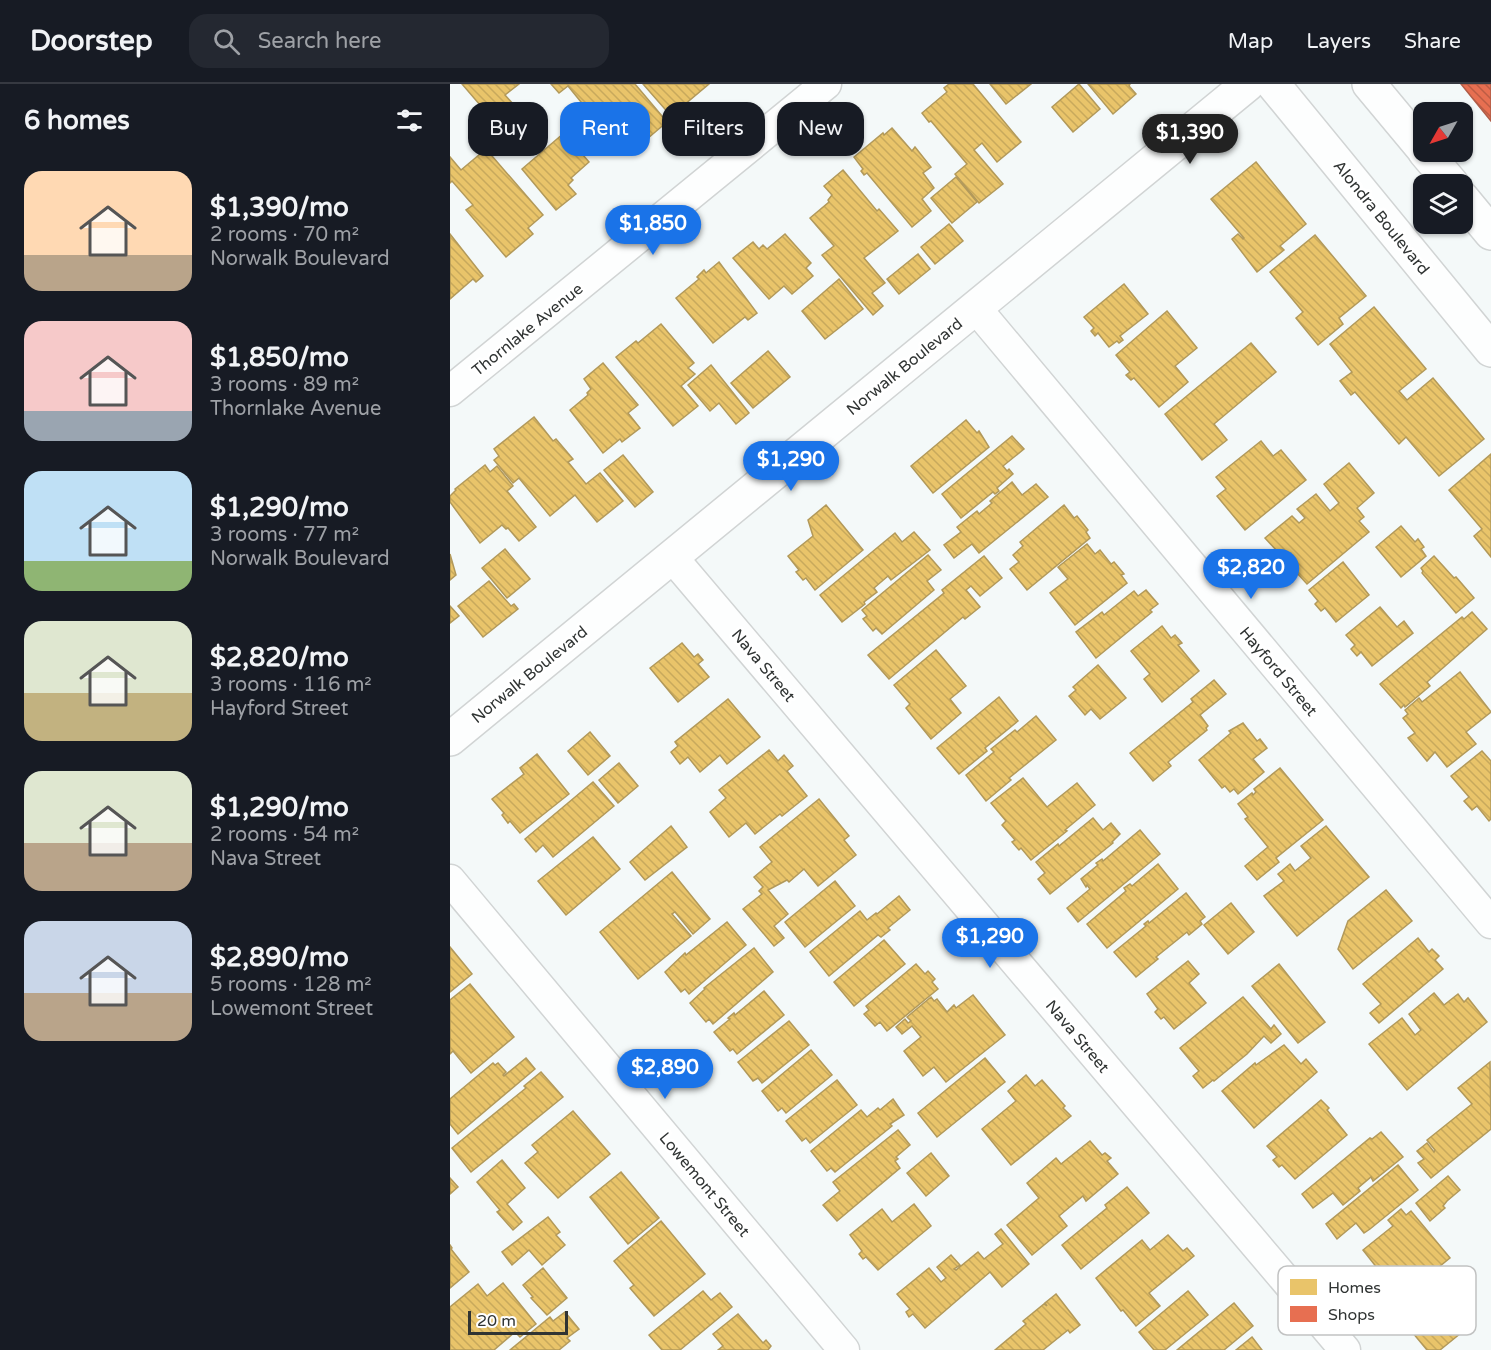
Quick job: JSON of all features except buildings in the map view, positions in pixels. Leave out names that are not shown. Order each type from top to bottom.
[{"type":"street","name":"Thornlake Avenue","points":[[450,392],[826,84]]},
{"type":"street","name":"Norwalk Boulevard","points":[[450,739],[1248,84]]},
{"type":"street","name":"Alondra Boulevard","points":[[1273,84],[1491,350]]},
{"type":"street","points":[[1369,84],[1413,138]]},
{"type":"street","points":[[1433,162],[1444,174]]},
{"type":"street","points":[[1473,211],[1491,233]]},
{"type":"street","name":"Hayford Street","points":[[975,307],[1491,923]]},
{"type":"street","name":"Nava Street","points":[[672,557],[1278,1271]]},
{"type":"street","name":"Lowemont Street","points":[[450,880],[844,1350]]},
{"type":"street","name":"Nava Street","points":[[1332,1335],[1345,1350]]}]
